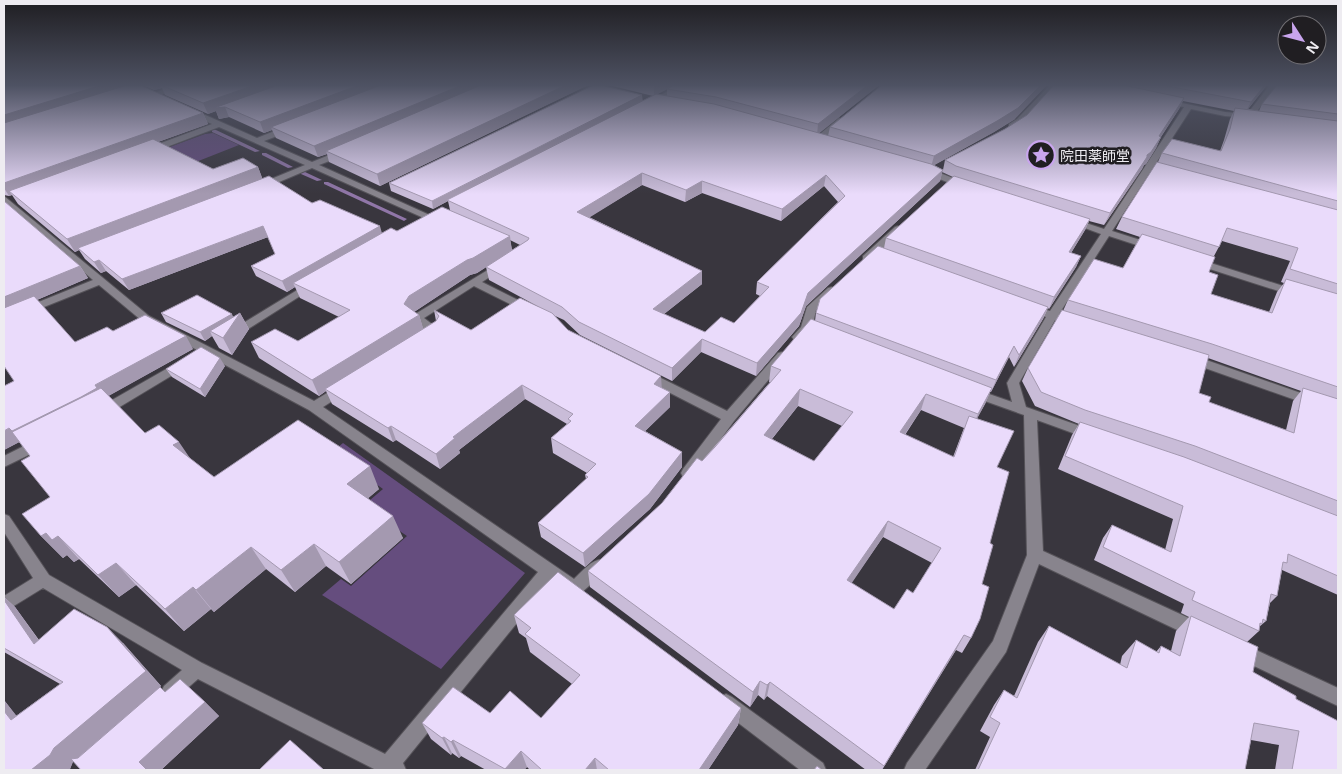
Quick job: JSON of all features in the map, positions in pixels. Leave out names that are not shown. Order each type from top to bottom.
[{"type":"street","points":[[213,121],[429,217]]},
{"type":"street","points":[[817,141],[842,121]]},
{"type":"street","points":[[1004,131],[1020,121]]},
{"type":"street","points":[[914,770],[1000,646],[1035,556],[1025,412],[1013,382],[1052,316],[1106,232],[1152,168],[1180,121]]},
{"type":"street","points":[[137,155],[220,124]]},
{"type":"street","points":[[257,141],[302,124]]},
{"type":"street","points":[[808,138],[826,143]]},
{"type":"street","points":[[250,191],[348,150]]},
{"type":"street","points":[[912,167],[935,170],[946,184],[977,190]]},
{"type":"street","points":[[375,193],[384,189]]},
{"type":"street","points":[[9,200],[77,257],[99,281],[145,318],[216,344],[314,407],[590,600]]},
{"type":"street","points":[[1060,217],[1163,251]]},
{"type":"street","points":[[859,264],[878,253],[908,219]]},
{"type":"street","points":[[1182,257],[1302,295]]},
{"type":"street","points":[[419,341],[435,331],[416,318],[512,258]]},
{"type":"street","points":[[89,419],[216,344],[325,276]]},
{"type":"street","points":[[4,320],[99,281]]},
{"type":"street","points":[[474,282],[542,315]]},
{"type":"street","points":[[679,485],[729,418],[811,330],[810,310],[838,284]]},
{"type":"street","points":[[1017,303],[1089,327]]},
{"type":"street","points":[[1180,355],[1338,411]]},
{"type":"street","points":[[635,370],[729,418]]},
{"type":"street","points":[[314,407],[354,382]]},
{"type":"street","points":[[965,389],[1105,440]]},
{"type":"street","points":[[4,462],[55,436]]},
{"type":"street","points":[[4,520],[43,580],[196,670],[394,769],[548,572]]},
{"type":"street","points":[[1035,556],[1338,697]]},
{"type":"street","points":[[575,588],[609,558]]},
{"type":"street","points":[[4,604],[43,580]]},
{"type":"street","points":[[160,701],[196,670]]},
{"type":"street","points":[[715,694],[816,770]]},
{"type":"shaded area","points":[[213,133],[239,145],[173,171],[145,156],[205,134]]},
{"type":"shaded area","points":[[343,443],[525,573],[441,669],[322,595],[341,579],[351,586],[407,536],[363,506],[383,489],[332,452]]},
{"type":"building","points":[[10,121],[180,121],[4,183],[4,123]]},
{"type":"building","points":[[286,121],[374,121],[314,146],[271,127]]},
{"type":"building","points":[[396,121],[489,121],[377,174],[326,151]]},
{"type":"building","points":[[518,121],[590,121],[432,201],[389,183]]},
{"type":"building","points":[[603,121],[776,121],[931,164],[943,170],[808,293],[801,313],[757,363],[702,339],[672,368],[579,322],[562,307],[486,267],[529,238],[447,200]],"holes":[[[642,173],[686,190],[702,181],[782,209],[826,175],[845,196],[757,282],[769,287],[734,323],[721,317],[705,332],[653,309],[702,271],[577,212]]]},
{"type":"building","points":[[807,121],[822,121],[818,124]]},
{"type":"building","points":[[837,121],[997,121],[934,156],[830,127]]},
{"type":"building","points":[[1017,121],[1169,121],[1159,136],[1161,137],[1147,155],[1110,213],[956,166],[945,160]]},
{"type":"building","points":[[1232,121],[1338,121],[1338,201],[1162,153],[1172,139],[1221,151]]},
{"type":"building","points":[[153,139],[213,169],[243,158],[258,167],[67,239],[9,191]]},
{"type":"building","points":[[1157,162],[1338,210],[1338,284],[1290,269],[1298,248],[1227,228],[1219,247],[1122,217]]},
{"type":"building","points":[[269,176],[312,203],[320,200],[380,226],[282,281],[251,266],[275,254],[263,226],[122,279],[99,260],[94,262],[78,248]]},
{"type":"building","points":[[954,176],[1090,219],[1069,252],[1081,256],[1054,297],[886,238]]},
{"type":"building","points":[[4,201],[80,266],[4,297]]},
{"type":"building","points":[[442,207],[510,236],[409,296],[404,304],[419,315],[312,380],[251,342],[275,329],[298,341],[350,310],[293,283],[391,228],[397,231]]},
{"type":"building","points":[[1142,234],[1215,257],[1209,272],[1218,275],[1211,294],[1272,313],[1286,279],[1338,294],[1338,387],[1212,344],[1068,300],[1094,259],[1123,268]]},
{"type":"building","points":[[878,246],[1048,307],[1019,355],[1014,346],[996,380],[816,313],[820,299]]},
{"type":"building","points":[[197,295],[232,314],[200,332],[161,313]]},
{"type":"building","points":[[34,296],[75,342],[107,327],[113,331],[145,315],[186,336],[95,385],[97,388],[81,397],[12,431],[9,428],[4,431],[4,386],[14,381],[4,366],[4,308]]},
{"type":"building","points":[[520,298],[552,313],[568,330],[661,376],[654,384],[670,392],[635,426],[682,452],[649,494],[583,553],[538,523],[588,477],[585,475],[596,464],[551,438],[571,421],[568,419],[573,414],[522,385],[453,437],[455,438],[436,454],[391,426],[388,428],[325,389],[436,321],[439,316],[434,310],[471,330]]},
{"type":"building","points":[[1062,310],[1209,355],[1199,393],[1211,397],[1209,402],[1294,433],[1303,388],[1338,399],[1338,501],[1195,446],[1085,410],[1041,392],[1028,368]]},
{"type":"building","points":[[240,313],[223,338],[210,331]]},
{"type":"building","points":[[811,319],[992,388],[978,414],[926,394],[900,432],[954,457],[969,416],[1014,431],[997,467],[1009,472],[990,543],[993,545],[982,584],[989,587],[980,619],[971,638],[964,635],[884,766],[770,682],[767,685],[760,681],[753,692],[588,571],[662,503],[697,458],[702,461],[715,447],[781,370],[771,366]],"holes":[[[800,389],[853,412],[814,461],[764,435]],[[888,521],[941,548],[913,593],[907,589],[894,609],[847,580]]]},
{"type":"building","points":[[201,347],[220,358],[200,389],[166,369]]},
{"type":"building","points":[[101,388],[145,433],[159,425],[179,442],[173,445],[214,477],[298,420],[370,466],[347,484],[393,516],[339,562],[314,544],[281,570],[251,547],[196,590],[193,587],[165,609],[116,563],[98,575],[58,536],[52,540],[46,533],[41,536],[22,514],[50,497],[21,461],[30,456],[12,432]]},
{"type":"building","points":[[1080,422],[1184,457],[1338,516],[1338,576],[1288,554],[1287,563],[1283,562],[1277,596],[1271,594],[1266,621],[1263,619],[1262,624],[1260,623],[1259,631],[1192,600],[1195,592],[1103,547],[1112,525],[1171,552],[1183,506],[1065,456]]},
{"type":"building","points":[[558,572],[741,708],[699,770],[609,770],[595,758],[585,770],[542,770],[521,751],[505,769],[453,740],[451,742],[444,737],[442,738],[422,723],[453,687],[490,713],[510,691],[541,718],[580,675],[525,634],[531,628],[514,615]]},
{"type":"building","points":[[4,600],[34,644],[74,609],[107,627],[146,671],[54,748],[50,755],[31,770],[4,770],[4,711],[11,720],[63,682],[4,648]]},
{"type":"building","points":[[1191,616],[1258,647],[1253,672],[1296,696],[1296,699],[1338,721],[1338,770],[1292,770],[1299,731],[1254,723],[1245,770],[978,770],[1000,723],[990,717],[1004,690],[1017,698],[1049,626],[1127,668],[1136,640],[1159,653],[1161,646],[1180,656]]},
{"type":"building","points":[[180,679],[205,702],[139,762],[147,770],[81,770],[71,759],[78,758],[160,687],[165,692]]},
{"type":"building","points":[[290,740],[324,770],[259,770]]},
{"type":"building","points":[[817,766],[822,770],[814,770]]},
{"type":"waterway","points":[[214,131],[257,151]]},
{"type":"waterway","points":[[264,154],[290,167]]},
{"type":"waterway","points":[[303,173],[319,180]]},
{"type":"waterway","points":[[326,183],[404,219]]},
{"type":"place","name":"院田薬師堂","points":[[1041,155]]}]
